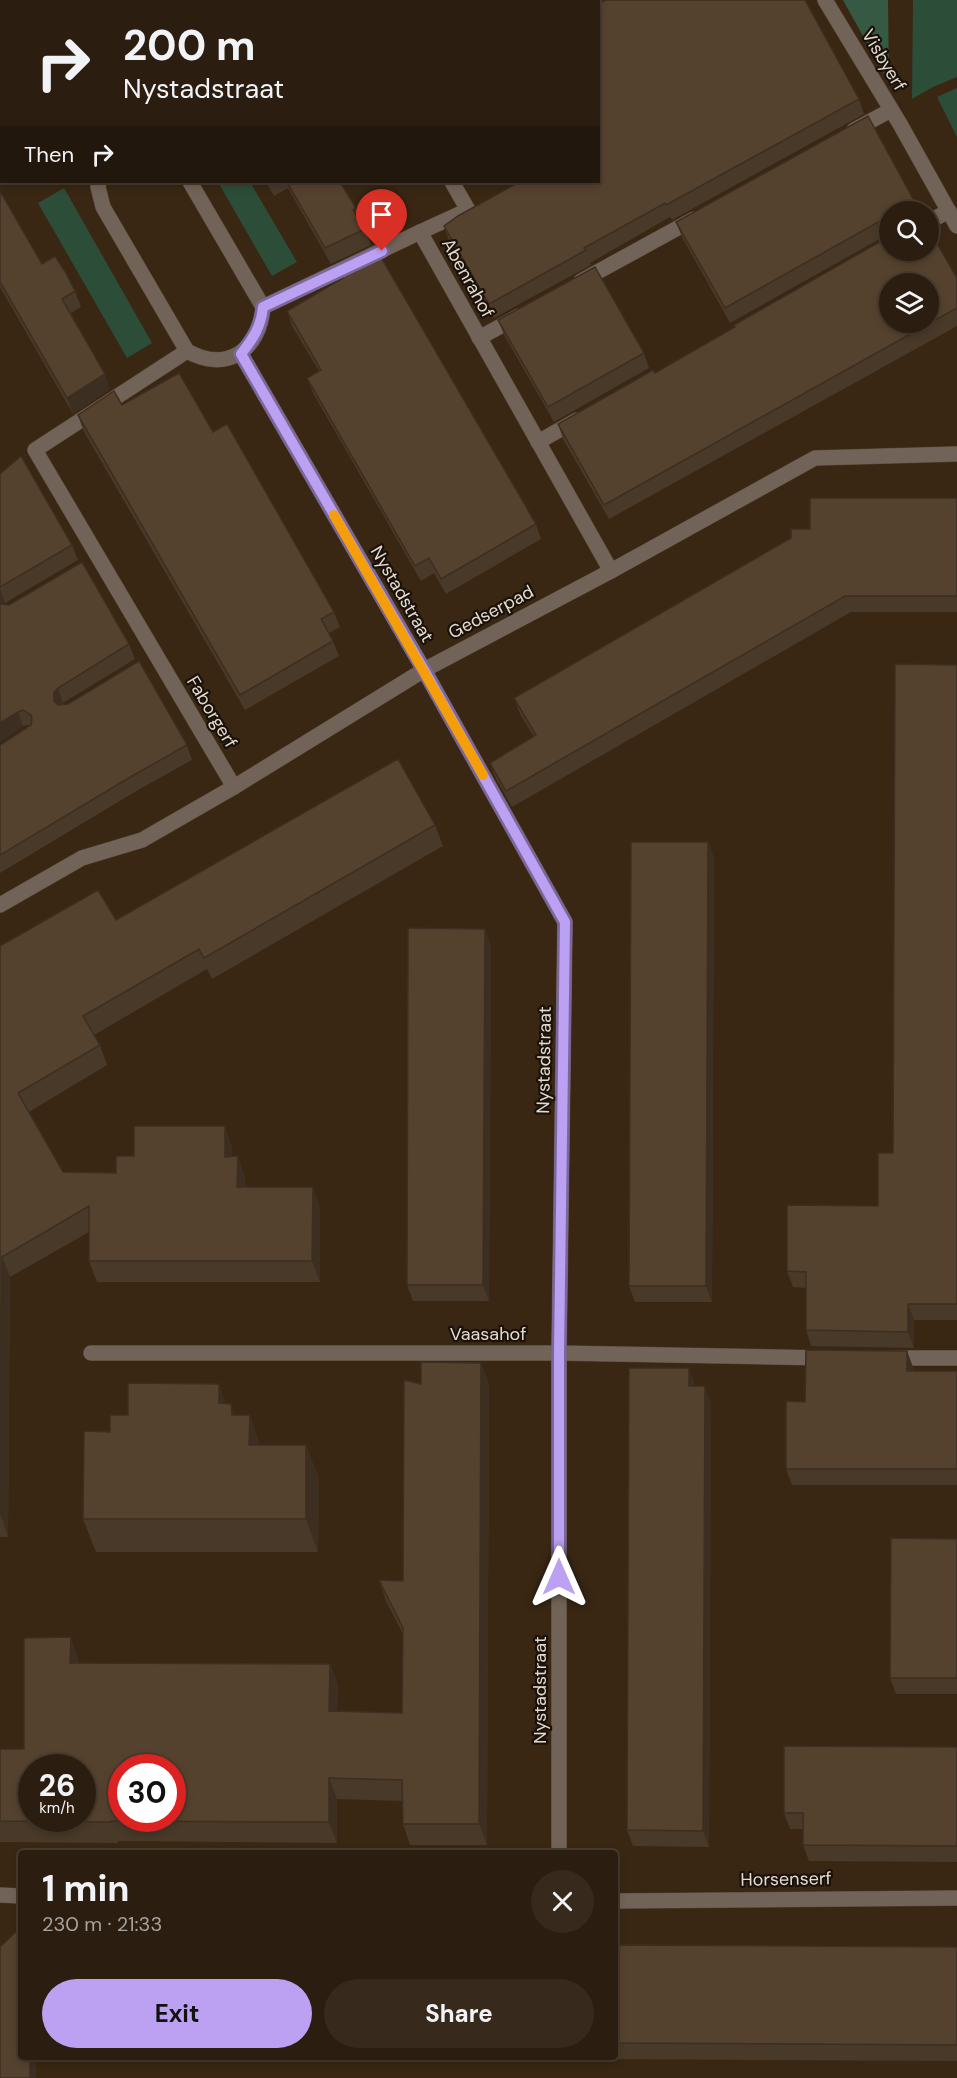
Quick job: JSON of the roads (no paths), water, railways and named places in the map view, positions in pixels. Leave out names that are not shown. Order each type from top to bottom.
[{"type":"street","name":"Visbyerf","points":[[825,0],[900,124],[957,226]]},
{"type":"street","name":"Visbyerf","points":[[840,138],[891,110]]},
{"type":"street","points":[[99,183],[103,207],[187,351],[200,358],[221,360],[241,354],[254,339],[262,321],[263,307],[191,183]]},
{"type":"street","points":[[420,232],[468,210],[453,183]]},
{"type":"street","points":[[939,216],[949,211]]},
{"type":"street","points":[[568,289],[706,212]]},
{"type":"street","name":"Abenrahof","points":[[263,307],[420,232],[611,571]]},
{"type":"street","name":"Abenrahof","points":[[479,338],[529,311]]},
{"type":"street","name":"Faborgerf","points":[[187,351],[30,454],[152,660],[234,787]]},
{"type":"street","name":"Nystadstraat","points":[[241,354],[424,670],[565,922],[559,1353],[559,1850]]},
{"type":"street","points":[[538,442],[590,413]]},
{"type":"street","name":"Gedserpad","points":[[0,905],[82,858],[141,840],[234,787],[424,670],[611,571],[815,458],[957,454]]},
{"type":"street","name":"Vaasahof","points":[[91,1353],[559,1353],[841,1358]]},
{"type":"street","points":[[876,1358],[957,1359]]},
{"type":"street","points":[[0,1895],[18,1896]]},
{"type":"street","name":"Horsenserf","points":[[618,1901],[957,1898]]}]
